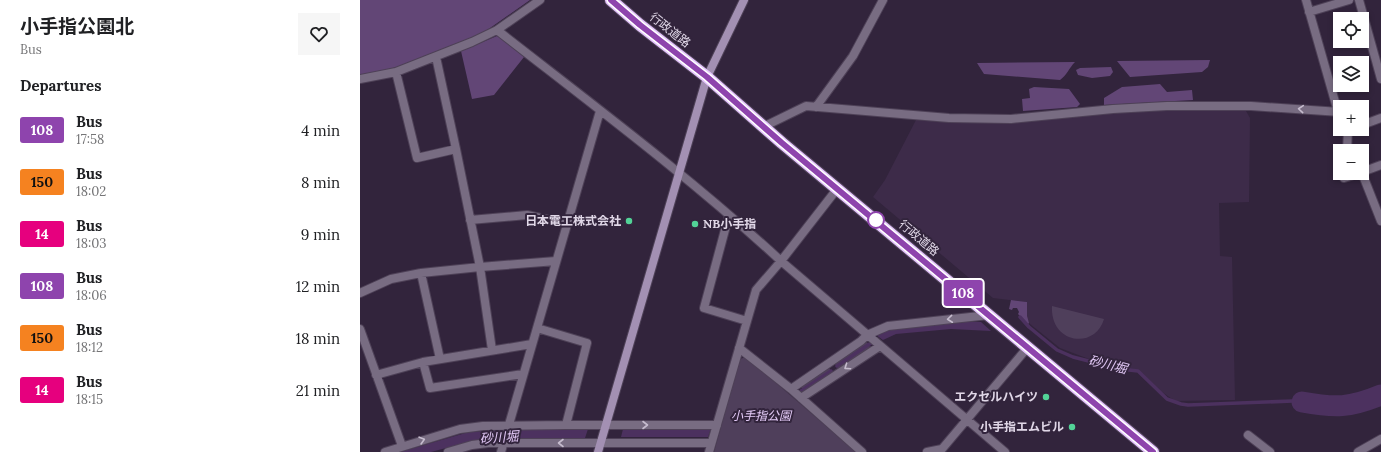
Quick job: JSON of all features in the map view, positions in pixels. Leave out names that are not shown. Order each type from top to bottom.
[{"type":"highway","name":"行政道路","points":[[611,0],[640,25],[707,77],[763,127],[1153,452]]},
{"type":"street","points":[[360,79],[396,72],[472,42],[497,30],[540,0]]},
{"type":"street","points":[[598,452],[707,77],[744,0]]},
{"type":"street","points":[[816,106],[853,56],[883,0]]},
{"type":"street","points":[[1306,0],[1335,100]]},
{"type":"street","points":[[1309,12],[1349,0]]},
{"type":"street","points":[[1359,0],[1381,79]]},
{"type":"street","points":[[497,30],[679,172],[867,335],[1006,452]]},
{"type":"street","points":[[436,57],[480,267],[492,350]]},
{"type":"street","points":[[396,72],[417,158],[456,149]]},
{"type":"street","points":[[763,127],[806,106],[949,118],[1011,119],[1113,109],[1167,106],[1251,106],[1333,112]]},
{"type":"street","points":[[502,448],[600,111]]},
{"type":"street","points":[[1369,122],[1381,118]]},
{"type":"street","points":[[1369,170],[1381,165]]},
{"type":"street","points":[[1364,180],[1381,221]]},
{"type":"street","points":[[709,452],[756,290],[781,261],[837,189]]},
{"type":"street","points":[[470,220],[527,215],[567,224]]},
{"type":"street","points":[[728,215],[704,308],[747,321]]},
{"type":"street","points":[[360,293],[391,280],[421,273],[556,261]]},
{"type":"street","points":[[421,273],[440,359]]},
{"type":"street","points":[[791,389],[861,341],[867,335],[888,326],[989,315]]},
{"type":"street","points":[[536,328],[588,343],[566,425]]},
{"type":"street","points":[[360,329],[402,446]]},
{"type":"street","points":[[376,375],[423,362],[532,344]]},
{"type":"street","points":[[801,398],[880,346]]},
{"type":"street","points":[[927,452],[942,449],[1028,347]]},
{"type":"street","points":[[739,348],[791,389],[862,452]]},
{"type":"street","points":[[423,362],[430,388],[523,374]]},
{"type":"street","points":[[384,452],[460,429],[483,426],[717,425]]},
{"type":"street","points":[[1248,435],[1270,452]]},
{"type":"street","points":[[1358,452],[1381,439]]},
{"type":"street","points":[[448,452],[472,445],[488,443],[502,448],[600,443],[711,443]]},
{"type":"shaded area","points":[[360,0],[530,0],[483,33],[397,67],[360,76]]},
{"type":"shaded area","points":[[497,36],[524,57],[494,95],[472,99],[461,51]]},
{"type":"shaded area","points":[[1210,60],[1208,67],[1202,72],[1130,77],[1117,61]]},
{"type":"shaded area","points":[[1075,62],[1060,80],[984,74],[977,63]]},
{"type":"shaded area","points":[[1111,67],[1113,72],[1110,76],[1092,78],[1078,75],[1076,70],[1080,68]]},
{"type":"shaded area","points":[[1160,84],[1167,92],[1192,90],[1193,100],[1104,105],[1104,98],[1122,87]]},
{"type":"shaded area","points":[[1034,87],[1069,89],[1080,104],[1077,107],[1023,111],[1022,99],[1030,98],[1029,89]]},
{"type":"shaded area","points":[[1130,110],[1246,111],[1250,118],[1249,202],[1219,203],[1220,256],[1232,257],[1235,400],[1175,401],[1162,392],[1138,370],[1129,370],[1089,359],[1060,348],[1027,320],[1027,302],[993,298],[873,197],[885,180],[916,120],[962,123],[1010,123]]},
{"type":"shaded area","points":[[1011,300],[1027,302],[1028,324],[1018,314],[1019,312],[1017,308],[1013,308],[1012,310],[1009,309]]},
{"type":"shaded area","points":[[952,321],[981,322],[991,331],[951,329],[896,334],[883,340],[876,335],[885,330]]},
{"type":"shaded area","points":[[711,428],[708,437],[621,437],[623,429]]},
{"type":"shaded area","points":[[588,429],[585,438],[510,439],[512,430]]},
{"type":"shaded area","points":[[501,430],[498,439],[476,440],[431,452],[400,452],[469,432]]},
{"type":"green space","points":[[1052,306],[1104,319],[1099,329],[1092,335],[1083,339],[1074,338],[1065,335],[1058,328],[1053,319]]},
{"type":"green space","points":[[867,342],[870,347],[839,370],[835,364]]},
{"type":"green space","name":"小手指公園","points":[[746,357],[856,452],[714,452],[740,359]]},
{"type":"green space","points":[[829,368],[833,373],[805,393],[801,387]]},
{"type":"waterway","name":"砂川堀","points":[[1020,317],[1029,327],[1057,350],[1073,357],[1120,369],[1138,371],[1167,399],[1181,404],[1293,401]]},
{"type":"waterway","name":"砂川堀","points":[[837,366],[871,343]]},
{"type":"waterway","name":"砂川堀","points":[[801,391],[831,371]]},
{"type":"waterway","name":"砂川堀","points":[[1302,402],[1342,406],[1351,405],[1381,395]]},
{"type":"bus line","name":"108","points":[[611,0],[640,25],[707,77],[782,143],[1153,452]]},
{"type":"place","name":"日本電工株式会社","points":[[629,221]]},
{"type":"place","name":"NB小手指","points":[[695,224]]},
{"type":"place","name":"エクセルハイツ","points":[[1046,397]]},
{"type":"place","name":"小手指エムビル","points":[[1072,427]]}]
